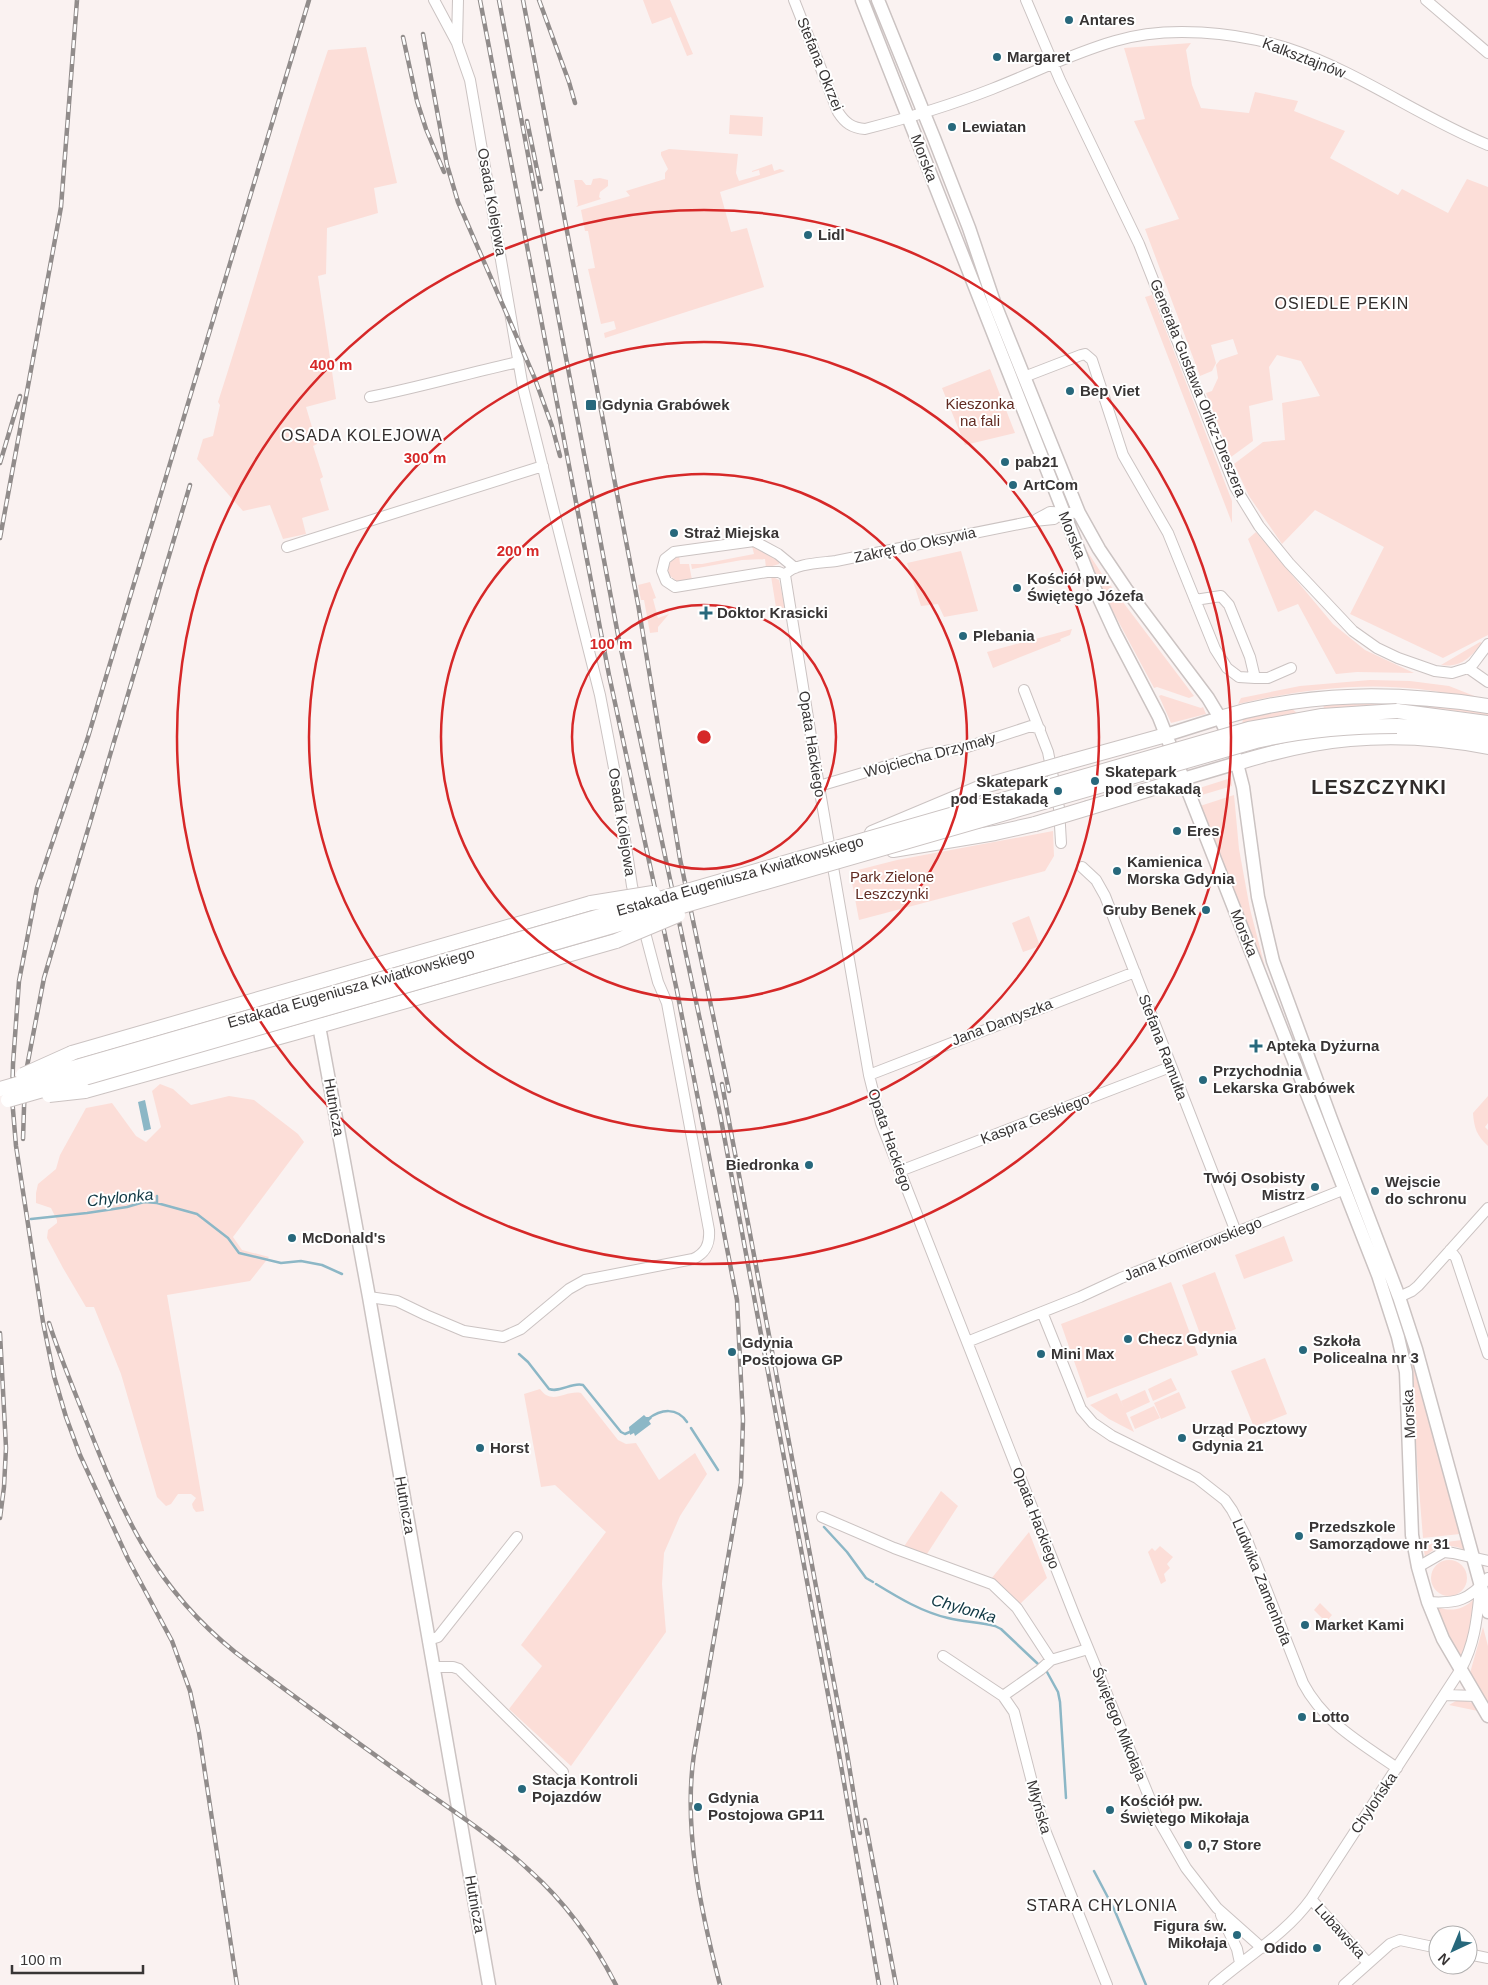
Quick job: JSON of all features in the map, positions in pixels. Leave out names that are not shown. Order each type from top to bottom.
[{"type":"highway","points":[[1220,718],[1266,706],[1320,698],[1389,696],[1425,698],[1488,706]]},
{"type":"highway","points":[[1320,698],[1324,742]]},
{"type":"highway","name":"Estakada Eugeniusza Kwiatkowskiego","points":[[0,1088],[1249,729],[1322,716],[1397,711],[1488,723]]},
{"type":"highway","name":"Estakada Eugeniusza Kwiatkowskiego","points":[[4,1101],[1256,741],[1320,729],[1353,726],[1455,729],[1488,735]]},
{"type":"highway","points":[[835,848],[984,786],[1166,735]]},
{"type":"highway","points":[[1237,763],[1324,742],[1350,738],[1407,737],[1488,746]]},
{"type":"highway","points":[[841,861],[995,833],[1088,808],[1183,779]]},
{"type":"highway","points":[[0,1085],[72,1053],[591,903],[711,884]]},
{"type":"highway","points":[[4,1101],[100,1088],[251,1046],[616,941],[657,926],[725,895]]},
{"type":"main road","name":"Morska","points":[[862,0],[1104,612],[1159,717],[1378,1275],[1398,1337],[1406,1372],[1412,1536],[1418,1567],[1428,1602],[1443,1639],[1488,1716]]},
{"type":"main road","name":"Morska","points":[[878,0],[1079,514],[1099,549],[1126,589],[1190,672],[1220,718],[1232,744],[1245,799],[1258,897],[1273,961],[1331,1119],[1400,1297],[1473,1557],[1484,1582],[1488,1612]]},
{"type":"main road","points":[[1166,735],[1220,718]]},
{"type":"main road","points":[[1183,779],[1237,763]]},
{"type":"main road","name":"Hutnicza","points":[[310,984],[322,1002],[323,1014],[319,1026],[369,1297],[489,1985]]},
{"type":"street","name":"Osada Kolejowa","points":[[369,1297],[397,1301],[426,1316],[464,1331],[503,1337],[521,1329],[569,1288],[585,1280],[693,1259],[706,1249],[708,1244],[708,1230],[667,1003],[658,982],[632,886],[614,768],[600,695],[518,362],[502,258],[470,80],[458,43],[434,0]]},
{"type":"street","name":"Osada Kolejowa","points":[[458,0],[458,43]]},
{"type":"street","name":"Stefana Okrzei","points":[[794,0],[833,102],[842,119],[857,128],[866,129],[908,117]]},
{"type":"street","name":"Generała Gustawa Orlicz-Dreszera","points":[[1026,0],[1052,64],[1139,244],[1225,464],[1235,488],[1251,515],[1289,563],[1353,632],[1368,643],[1387,653],[1436,671],[1452,673],[1468,668]]},
{"type":"street","points":[[1426,0],[1488,53]]},
{"type":"street","name":"Kalksztajnów","points":[[908,117],[924,114],[1115,41],[1136,36],[1198,32],[1258,40],[1289,48],[1322,62],[1488,145]]},
{"type":"street","points":[[1024,377],[1081,355],[1089,356],[1092,360],[1123,455],[1168,533],[1215,649],[1227,668],[1239,677],[1255,678],[1268,678],[1291,668]]},
{"type":"street","points":[[370,397],[416,388],[470,372],[518,362]]},
{"type":"street","points":[[287,547],[543,466]]},
{"type":"street","name":"Zakręt do Oksywia","points":[[785,575],[788,571],[796,568],[1034,521],[1050,512],[1079,514]]},
{"type":"street","points":[[785,575],[779,572],[767,572],[675,587],[663,577],[662,568],[665,559],[674,552],[754,541],[778,554],[796,568]]},
{"type":"street","name":"Opata Hackiego","points":[[785,575],[868,1075],[879,1117],[1088,1649]]},
{"type":"street","points":[[1195,600],[1221,596],[1229,605],[1250,657],[1255,678]]},
{"type":"street","points":[[1488,644],[1468,668],[1488,682]]},
{"type":"street","points":[[1024,690],[1048,752],[1054,782],[1061,843]]},
{"type":"street","name":"Wojciecha Drzymały","points":[[819,786],[927,754],[964,748],[1031,726],[1040,729]]},
{"type":"street","name":"Stefana Ramułta","points":[[1082,867],[1096,880],[1105,896],[1236,1232]]},
{"type":"street","points":[[338,976],[378,980],[578,923],[618,905],[639,912],[624,928],[582,936],[382,993],[350,1017]]},
{"type":"street","name":"Jana Dantyszka","points":[[868,1075],[1135,972]]},
{"type":"street","name":"Kaspra Geskiego","points":[[900,1172],[1165,1069],[1170,1065]]},
{"type":"street","name":"Jana Komierowskiego","points":[[1042,1312],[1345,1189]]},
{"type":"street","points":[[1400,1297],[1412,1291],[1488,1208]]},
{"type":"street","points":[[1450,1250],[1456,1258],[1488,1354]]},
{"type":"street","points":[[967,1342],[1042,1312]]},
{"type":"street","name":"Ludwika Zamenhofa","points":[[1042,1312],[1076,1400],[1085,1416],[1100,1429],[1204,1483],[1225,1500],[1245,1534],[1303,1683],[1311,1698],[1332,1722],[1397,1768]]},
{"type":"street","points":[[822,1517],[894,1548],[992,1584],[1017,1608],[1051,1660]]},
{"type":"street","points":[[428,1640],[438,1637],[517,1537]]},
{"type":"street","points":[[1418,1567],[1444,1552],[1488,1561]]},
{"type":"street","points":[[1428,1602],[1454,1603],[1460,1601],[1484,1582]]},
{"type":"street","name":"Chylońska","points":[[1214,1985],[1290,1924],[1311,1899],[1446,1695],[1461,1669],[1470,1652],[1484,1582]]},
{"type":"street","name":"Świętego Mikołaja","points":[[1003,1696],[1051,1660],[1088,1649],[1159,1821],[1186,1868],[1217,1908],[1262,1948]]},
{"type":"street","name":"Młyńska","points":[[943,1656],[1003,1696],[1014,1712],[1032,1784],[1052,1851],[1107,1985]]},
{"type":"street","points":[[433,1667],[453,1667],[459,1669],[563,1772]]},
{"type":"street","points":[[1446,1695],[1476,1696]]},
{"type":"street","name":"Lubawska","points":[[1311,1899],[1368,1963]]},
{"type":"street","name":"Świętego Mikołaja","points":[[1217,1908],[1237,1949],[1240,1964]]},
{"type":"street","name":"Lubawska","points":[[1344,1985],[1395,1941],[1400,1940],[1428,1946]]},
{"type":"green space","points":[[643,0],[670,0],[693,54],[687,56],[671,17],[652,24]]},
{"type":"green space","points":[[1191,43],[1186,50],[1192,85],[1201,108],[1249,113],[1255,92],[1298,101],[1294,111],[1345,131],[1330,158],[1398,195],[1402,189],[1448,213],[1467,179],[1488,187],[1488,635],[1443,658],[1350,614],[1384,547],[1315,510],[1282,544],[1249,496],[1234,464],[1263,442],[1285,440],[1282,403],[1320,396],[1301,361],[1277,355],[1269,367],[1273,400],[1249,406],[1253,441],[1231,457],[1206,393],[1212,391],[1218,378],[1216,365],[1220,360],[1238,354],[1233,339],[1211,345],[1216,363],[1212,371],[1200,376],[1145,229],[1179,219],[1134,121],[1145,119],[1124,48]]},
{"type":"green space","points":[[366,47],[397,183],[374,188],[378,213],[327,228],[326,274],[318,276],[336,399],[306,407],[317,444],[313,446],[323,477],[320,479],[329,510],[302,518],[306,534],[283,539],[270,505],[243,511],[197,459],[203,439],[213,436],[220,405],[218,402],[299,137],[328,50]]},
{"type":"green space","points":[[730,115],[763,117],[762,136],[729,134]]},
{"type":"green space","points":[[669,149],[738,154],[736,173],[739,181],[760,175],[759,170],[752,171],[772,164],[774,171],[780,169],[785,171],[720,192],[731,232],[747,228],[764,287],[605,338],[604,333],[616,329],[614,321],[601,324],[588,269],[595,268],[588,231],[585,231],[581,210],[630,196],[626,191],[665,179],[665,173],[668,169],[661,152]]},
{"type":"green space","points":[[593,179],[608,180],[608,186],[600,192],[599,197],[601,199],[576,207],[578,205],[574,180],[582,180],[586,185],[591,185]]},
{"type":"green space","points":[[1152,295],[1232,501],[1232,523],[1145,297]]},
{"type":"green space","name":"Kieszonka na fali","points":[[990,369],[1015,433],[965,445],[942,388]]},
{"type":"green space","points":[[1077,532],[1104,577],[1194,696],[1189,698],[1157,687],[1154,688],[1101,589]]},
{"type":"green space","points":[[1256,532],[1333,624],[1365,650],[1414,673],[1357,672],[1336,674],[1298,604],[1278,612],[1248,539]]},
{"type":"green space","points":[[752,546],[779,561],[779,564],[766,568],[765,559],[742,560],[692,569],[691,564],[702,564],[754,554]]},
{"type":"green space","points":[[961,551],[978,611],[944,617],[938,604],[921,606],[907,563]]},
{"type":"green space","points":[[679,555],[680,564],[689,564],[692,580],[678,582],[669,575],[668,569],[671,560]]},
{"type":"green space","points":[[771,576],[779,580],[786,612],[784,618],[778,620]]},
{"type":"green space","points":[[650,582],[656,598],[653,599],[658,618],[669,614],[658,627],[658,632],[650,633],[644,600],[641,600],[638,585]]},
{"type":"green space","points":[[1072,629],[1070,635],[1060,639],[1061,641],[993,668],[987,652]]},
{"type":"green space","points":[[1480,642],[1482,643],[1478,648],[1460,663],[1441,665]]},
{"type":"green space","points":[[1370,680],[1410,681],[1449,686],[1487,701],[1419,689],[1373,686],[1306,691],[1238,704],[1241,698],[1300,686]]},
{"type":"green space","points":[[1161,695],[1201,708],[1203,707],[1206,714],[1171,723],[1159,696]]},
{"type":"green space","points":[[1391,701],[1465,708],[1488,713],[1488,716],[1406,707],[1324,709],[1323,704]]},
{"type":"green space","points":[[1291,708],[1297,713],[1242,725],[1243,719]]},
{"type":"green space","points":[[1231,778],[1232,786],[1195,797],[1193,790]]},
{"type":"green space","points":[[1234,795],[1239,849],[1250,909],[1266,971],[1200,806]]},
{"type":"green space","name":"Park Zielone Leszczynki","points":[[1053,831],[1054,856],[1045,871],[859,920],[850,872],[897,860]]},
{"type":"green space","points":[[1029,916],[1040,946],[1023,952],[1012,923]]},
{"type":"green space","points":[[160,1084],[173,1089],[191,1105],[229,1096],[254,1100],[298,1134],[304,1142],[233,1237],[242,1250],[269,1257],[250,1281],[167,1295],[204,1511],[196,1512],[192,1504],[196,1498],[191,1494],[178,1494],[171,1504],[166,1506],[157,1497],[121,1374],[94,1307],[86,1307],[47,1238],[48,1230],[57,1223],[51,1208],[36,1203],[38,1184],[56,1169],[60,1155],[86,1108],[112,1103],[136,1136],[146,1142],[161,1127],[152,1091]]},
{"type":"green space","points":[[1488,1096],[1488,1123],[1485,1127],[1488,1130],[1488,1146],[1481,1139],[1477,1131],[1473,1113]]},
{"type":"green space","points":[[1284,1236],[1293,1261],[1244,1279],[1235,1255]]},
{"type":"green space","points":[[1215,1272],[1236,1329],[1203,1342],[1182,1285]]},
{"type":"green space","points":[[1171,1282],[1198,1355],[1087,1398],[1061,1324]]},
{"type":"green space","points":[[1404,1337],[1407,1337],[1460,1534],[1423,1538],[1417,1464],[1413,1371]]},
{"type":"green space","points":[[1265,1358],[1287,1414],[1254,1427],[1231,1371]]},
{"type":"green space","points":[[1171,1378],[1177,1390],[1153,1401],[1148,1389]]},
{"type":"green space","points":[[540,1389],[545,1394],[554,1397],[581,1393],[618,1440],[626,1444],[636,1443],[659,1480],[695,1453],[707,1474],[680,1516],[664,1553],[662,1584],[666,1632],[571,1766],[509,1709],[542,1666],[521,1645],[606,1532],[555,1485],[541,1487],[524,1394]]},
{"type":"green space","points":[[1145,1390],[1150,1402],[1126,1413],[1134,1432],[1109,1419],[1090,1405],[1117,1393],[1124,1408],[1121,1401]]},
{"type":"green space","points":[[1179,1392],[1186,1408],[1161,1419],[1154,1403]]},
{"type":"green space","points":[[1154,1406],[1160,1418],[1135,1429],[1130,1417]]},
{"type":"green space","points":[[941,1491],[958,1506],[925,1557],[903,1548]]},
{"type":"green space","points":[[1029,1532],[1047,1578],[1020,1604],[997,1582],[991,1579]]},
{"type":"green space","points":[[1462,1540],[1465,1550],[1454,1546],[1444,1546],[1434,1550],[1425,1557],[1423,1545]]},
{"type":"green space","points":[[1160,1546],[1173,1557],[1167,1564],[1170,1568],[1164,1574],[1166,1581],[1161,1584],[1148,1552],[1152,1548],[1155,1551]]},
{"type":"green space","points":[[1449,1560],[1456,1561],[1462,1565],[1466,1571],[1466,1585],[1462,1591],[1456,1595],[1449,1596],[1442,1595],[1436,1591],[1432,1585],[1431,1578],[1432,1571],[1436,1565],[1442,1561]]},
{"type":"green space","points":[[1474,1599],[1471,1632],[1462,1662],[1448,1637],[1437,1607],[1457,1609],[1466,1606]]},
{"type":"green space","points":[[1320,1603],[1332,1615],[1326,1622],[1314,1610]]},
{"type":"green space","points":[[1483,1627],[1488,1646],[1488,1704],[1470,1673]]},
{"type":"green space","points":[[1464,1700],[1472,1703],[1478,1711],[1449,1705],[1456,1701]]},
{"type":"water","points":[[145,1100],[151,1129],[144,1131],[138,1102]]},
{"type":"water","points":[[644,1415],[652,1418],[649,1421],[651,1424],[635,1436],[634,1433],[630,1435],[629,1427]]},
{"type":"waterway","name":"Chylonka","points":[[157,1196],[157,1203]]},
{"type":"waterway","name":"Chylonka","points":[[31,1219],[127,1207],[144,1202],[157,1203],[197,1214],[228,1238],[239,1253],[281,1263],[301,1261],[322,1265],[342,1274]]},
{"type":"waterway","name":"Chylonka","points":[[519,1354],[528,1362],[549,1389],[558,1390],[574,1385],[583,1385],[621,1432],[625,1434],[632,1431]]},
{"type":"waterway","name":"Chylonka","points":[[648,1419],[658,1413],[669,1411],[679,1414],[687,1422]]},
{"type":"waterway","name":"Chylonka","points":[[691,1428],[718,1470]]},
{"type":"waterway","name":"Chylonka","points":[[824,1527],[847,1552],[866,1578],[873,1582]]},
{"type":"waterway","name":"Chylonka","points":[[876,1584],[929,1612],[954,1619],[995,1626],[1001,1629],[1038,1664]]},
{"type":"waterway","name":"Chylonka","points":[[1047,1672],[1058,1692],[1060,1702],[1066,1798]]},
{"type":"waterway","name":"Chylonka","points":[[1094,1871],[1114,1909],[1146,1985]]},
{"type":"railway","points":[[0,538],[61,207],[77,0]]},
{"type":"railway","points":[[237,1985],[199,1733],[190,1691],[172,1641],[128,1559],[80,1455],[54,1376],[43,1322],[16,1146],[12,1098],[13,1064],[19,981],[37,888],[88,737],[309,0]]},
{"type":"railway","points":[[480,0],[609,675],[677,991],[737,1300],[743,1420],[741,1483],[694,1754],[691,1782],[692,1841],[696,1870],[706,1929],[720,1985]]},
{"type":"railway","points":[[499,0],[618,635],[720,1114],[838,1748],[879,1985]]},
{"type":"railway","points":[[523,0],[638,604],[680,859],[729,1091]]},
{"type":"railway","points":[[539,0],[575,103]]},
{"type":"railway","points":[[423,34],[447,165],[458,202],[535,379],[552,426],[560,456]]},
{"type":"railway","points":[[403,37],[417,101],[426,129],[444,172]]},
{"type":"railway","points":[[527,121],[541,189]]},
{"type":"railway","points":[[0,463],[20,396]]},
{"type":"railway","points":[[23,1139],[25,1077],[44,978],[190,485]]},
{"type":"railway","points":[[722,1084],[846,1747],[860,1833]]},
{"type":"railway","points":[[49,1323],[62,1361],[114,1489],[144,1548],[183,1602],[207,1628],[235,1652],[326,1720],[476,1827],[517,1859],[556,1896],[589,1938],[616,1985]]},
{"type":"railway","points":[[0,1333],[6,1448],[0,1518]]},
{"type":"railway","points":[[865,1820],[896,1985]]},
{"type":"place","name":"Antares","points":[[1069,20]]},
{"type":"place","name":"Margaret","points":[[997,57]]},
{"type":"place","name":"Lewiatan","points":[[952,127]]},
{"type":"place","name":"Lidl","points":[[808,235]]},
{"type":"place","name":"Bep Viet","points":[[1070,391]]},
{"type":"place","name":"Gdynia Grabówek","points":[[591,405]]},
{"type":"place","name":"pab21","points":[[1005,462]]},
{"type":"place","name":"ArtCom","points":[[1013,485]]},
{"type":"place","name":"Straż Miejska","points":[[674,533]]},
{"type":"place","name":"Kościół pw. Świętego Józefa","points":[[1017,588]]},
{"type":"place","name":"Doktor Krasicki","points":[[706,613]]},
{"type":"place","name":"Plebania","points":[[963,636]]},
{"type":"place","name":"Skatepark pod estakadą","points":[[1095,781]]},
{"type":"place","name":"Skatepark pod Estakadą","points":[[1058,791]]},
{"type":"place","name":"Eres","points":[[1177,831]]},
{"type":"place","name":"Kamienica Morska Gdynia","points":[[1117,871]]},
{"type":"place","name":"Gruby Benek","points":[[1206,910]]},
{"type":"place","name":"Apteka Dyżurna","points":[[1256,1046]]},
{"type":"place","name":"Przychodnia Lekarska Grabówek","points":[[1203,1080]]},
{"type":"place","name":"Biedronka","points":[[809,1165]]},
{"type":"place","name":"Twój Osobisty Mistrz","points":[[1315,1187]]},
{"type":"place","name":"Wejscie do schronu","points":[[1375,1191]]},
{"type":"place","name":"McDonald's","points":[[292,1238]]},
{"type":"place","name":"Checz Gdynia","points":[[1128,1339]]},
{"type":"place","name":"Szkoła Policealna nr 3","points":[[1303,1350]]},
{"type":"place","name":"Gdynia Postojowa GP","points":[[732,1352]]},
{"type":"place","name":"Mini Max","points":[[1041,1354]]},
{"type":"place","name":"Urząd Pocztowy Gdynia 21","points":[[1182,1438]]},
{"type":"place","name":"Horst","points":[[480,1448]]},
{"type":"place","name":"Przedszkole Samorządowe nr 31","points":[[1299,1536]]},
{"type":"place","name":"Market Kami","points":[[1305,1625]]},
{"type":"place","name":"Lotto","points":[[1302,1717]]},
{"type":"place","name":"Stacja Kontroli Pojazdów","points":[[522,1789]]},
{"type":"place","name":"Gdynia Postojowa GP11","points":[[698,1807]]},
{"type":"place","name":"Kościół pw. Świętego Mikołaja","points":[[1110,1810]]},
{"type":"place","name":"0,7 Store","points":[[1188,1845]]},
{"type":"place","name":"Figura św. Mikołaja","points":[[1237,1935]]},
{"type":"place","name":"Odido","points":[[1317,1948]]},
{"type":"district","name":"OSIEDLE PEKIN","points":[[1342,303]]},
{"type":"district","name":"OSADA KOLEJOWA","points":[[362,435]]},
{"type":"district","name":"LESZCZYNKI","points":[[1379,787]]},
{"type":"district","name":"STARA CHYLONIA","points":[[1102,1905]]}]
